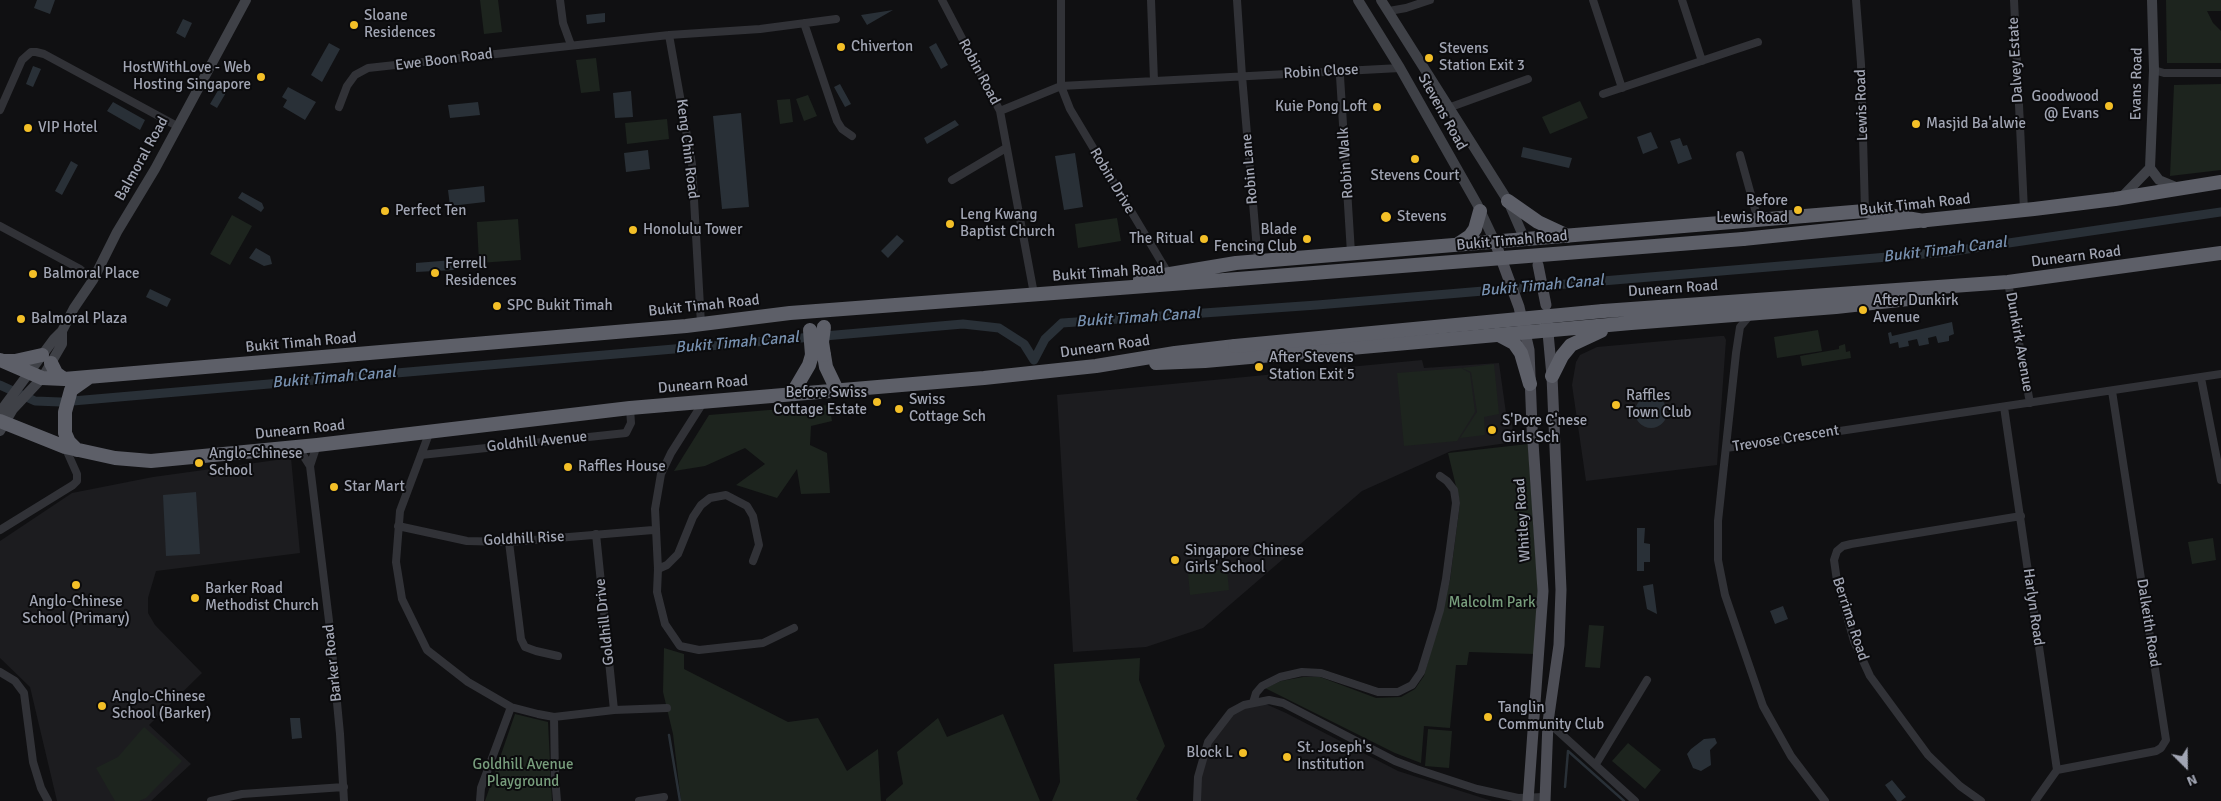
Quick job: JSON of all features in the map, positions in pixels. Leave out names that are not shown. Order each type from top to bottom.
[{"type":"highway","name":"Bukit Timah Road","points":[[2,361],[42,378],[67,384],[89,377],[701,324],[790,313],[1743,239],[2024,210],[2122,198],[2221,182]]},
{"type":"highway","points":[[1508,201],[1538,222],[1571,237]]},
{"type":"highway","points":[[1458,244],[1469,237],[1475,229],[1480,211]]},
{"type":"highway","points":[[1115,289],[1129,281],[1168,273],[1258,261],[1458,244],[1571,237],[1865,211],[1924,221]]},
{"type":"highway","name":"Dunearn Road","points":[[4,417],[71,449],[115,458],[151,461],[293,447],[630,408],[984,378],[1096,366],[1175,353],[1235,346],[1576,313],[1749,307],[1928,288],[2008,282],[2221,253]]},
{"type":"highway","points":[[1096,366],[1205,361],[1496,334],[1526,334],[1631,323],[1737,321],[1749,307]]},
{"type":"highway","points":[[817,329],[847,309]]},
{"type":"highway","points":[[790,313],[817,329],[822,342],[818,355],[809,365],[792,394]]},
{"type":"highway","points":[[1552,376],[1562,356],[1571,344],[1597,333],[1631,323]]},
{"type":"highway","points":[[1496,334],[1514,343],[1521,353],[1530,384]]},
{"type":"highway","points":[[818,355],[837,390]]},
{"type":"highway","points":[[2,361],[15,362],[47,359],[56,373],[67,384],[65,433],[71,449]]},
{"type":"main road","points":[[1525,240],[1538,266],[1546,305],[1552,376],[1561,590],[1559,645],[1548,722],[1545,799]]},
{"type":"main road","name":"Whitley Road","points":[[1495,242],[1519,307],[1529,350],[1543,591],[1528,800]]},
{"type":"street","name":"Balmoral Road","points":[[4,417],[19,386],[28,373],[47,359],[62,344],[62,331],[74,308],[93,280],[117,232],[155,169],[246,0]]},
{"type":"street","points":[[560,0],[563,23],[571,45]]},
{"type":"street","name":"Robin Road","points":[[942,0],[1000,111],[1034,294]]},
{"type":"street","points":[[1061,0],[1061,86]]},
{"type":"street","points":[[1151,0],[1154,81]]},
{"type":"street","points":[[1237,0],[1242,76]]},
{"type":"street","name":"Stevens Road","points":[[1358,0],[1400,68],[1480,211],[1495,242]]},
{"type":"street","name":"Stevens Road","points":[[1381,0],[1508,201],[1525,240]]},
{"type":"street","points":[[1389,11],[1406,8],[1430,0]]},
{"type":"street","points":[[1593,0],[1622,88]]},
{"type":"street","points":[[1682,0],[1702,61]]},
{"type":"street","name":"Lewis Road","points":[[1856,0],[1861,64],[1865,211]]},
{"type":"street","name":"Dalvey Estate","points":[[2014,0],[2021,182],[2024,210]]},
{"type":"street","name":"Evans Road","points":[[2150,168],[2154,70],[2152,0]]},
{"type":"street","name":"Ewe Boon Road","points":[[339,107],[347,86],[355,74],[368,68],[669,35],[760,29],[836,19]]},
{"type":"street","points":[[804,22],[837,120],[842,130],[852,136]]},
{"type":"street","name":"Keng Chin Road","points":[[669,35],[692,164],[701,324]]},
{"type":"street","points":[[1604,94],[1758,42]]},
{"type":"street","points":[[0,110],[22,60],[30,52],[36,52],[44,54],[177,126]]},
{"type":"street","name":"Robin Close","points":[[1000,111],[1061,86],[1334,71],[1338,73],[1400,68]]},
{"type":"street","points":[[2154,70],[2164,73],[2221,73]]},
{"type":"street","name":"Robin Walk","points":[[1338,73],[1340,76],[1351,253]]},
{"type":"street","name":"Robin Lane","points":[[1242,76],[1258,261]]},
{"type":"street","name":"Stevens Road","points":[[1448,108],[1528,80]]},
{"type":"street","name":"Robin Drive","points":[[1061,86],[1074,118],[1168,273]]},
{"type":"street","points":[[952,180],[1006,148]]},
{"type":"street","points":[[1740,155],[1758,220]]},
{"type":"street","points":[[2122,198],[2150,168],[2159,180],[2180,189]]},
{"type":"street","points":[[0,226],[80,269],[93,280]]},
{"type":"street","name":"Dunkirk Avenue","points":[[2008,282],[2030,403]]},
{"type":"street","points":[[1726,448],[1737,321]]},
{"type":"street","name":"Balmoral Road","points":[[4,417],[42,378],[47,359]]},
{"type":"street","name":"Trevose Crescent","points":[[1825,801],[1791,756],[1763,706],[1725,595],[1717,542],[1726,448],[2112,392],[2221,374]]},
{"type":"street","points":[[2201,378],[2221,480]]},
{"type":"street","name":"Dalkeith Road","points":[[2057,770],[2156,751],[2161,748],[2166,740],[2112,392]]},
{"type":"street","points":[[704,401],[671,453],[661,474],[655,509],[658,568],[657,592],[665,624],[680,646],[699,650],[763,643],[794,628]]},
{"type":"street","name":"Harlyn Road","points":[[2004,407],[2057,770]]},
{"type":"street","name":"Goldhill Avenue","points":[[421,455],[626,433],[632,423],[630,408]]},
{"type":"street","points":[[430,431],[400,511],[396,562],[401,594],[427,650],[468,682],[511,707],[554,717],[614,710],[667,708]]},
{"type":"street","name":"Barker Road","points":[[317,444],[310,466],[331,639],[344,801]]},
{"type":"street","points":[[293,447],[303,455],[310,466]]},
{"type":"street","points":[[0,530],[77,481],[71,449]]},
{"type":"street","points":[[1252,703],[1256,693],[1262,686],[1280,677],[1302,672],[1321,672],[1378,692],[1398,692],[1412,685],[1421,672],[1440,610],[1446,579],[1456,503],[1454,490],[1440,476]]},
{"type":"street","points":[[658,568],[667,565],[678,554],[693,517],[701,505],[710,498],[726,495],[747,506],[753,516],[758,545],[753,561]]},
{"type":"street","name":"Berrima Road","points":[[1981,801],[1960,786],[1928,755],[1870,676],[1854,641],[1837,582],[1834,560],[1837,551],[1851,544],[2021,516]]},
{"type":"street","name":"Goldhill Rise","points":[[398,526],[467,541],[509,542],[653,530]]},
{"type":"street","name":"Goldhill Drive","points":[[596,534],[614,710]]},
{"type":"street","points":[[509,542],[521,639],[525,647],[558,656]]},
{"type":"street","points":[[0,672],[15,681],[24,692],[33,762],[41,788],[48,801]]},
{"type":"street","points":[[1596,764],[1647,680]]},
{"type":"street","points":[[1197,801],[1198,777],[1208,742],[1232,712],[1252,703],[1270,700],[1283,703],[1395,761],[1477,789],[1528,800],[1545,799]]},
{"type":"street","points":[[480,801],[481,788],[511,707]]},
{"type":"street","points":[[554,717],[557,801]]},
{"type":"street","points":[[1548,722],[1635,801]]},
{"type":"street","points":[[2035,801],[2057,770]]},
{"type":"street","points":[[212,801],[242,794],[344,787]]},
{"type":"street","points":[[640,801],[664,797]]},
{"type":"shaded area","points":[[37,0],[55,0],[50,14],[34,8]]},
{"type":"shaded area","points":[[893,10],[867,25],[861,15]]},
{"type":"shaded area","points":[[605,13],[605,22],[587,24],[586,15]]},
{"type":"shaded area","points":[[183,19],[192,23],[185,38],[176,33]]},
{"type":"shaded area","points":[[329,43],[340,49],[322,82],[311,75]]},
{"type":"shaded area","points":[[936,43],[948,65],[941,69],[929,47]]},
{"type":"shaded area","points":[[33,66],[41,69],[33,87],[26,84]]},
{"type":"shaded area","points":[[840,84],[851,104],[845,107],[834,87]]},
{"type":"shaded area","points":[[220,87],[227,91],[217,108],[210,104]]},
{"type":"shaded area","points":[[288,87],[316,102],[305,120],[283,107],[287,100],[282,97]]},
{"type":"shaded area","points":[[631,91],[633,117],[615,118],[613,93]]},
{"type":"shaded area","points":[[113,102],[145,120],[140,130],[107,111]]},
{"type":"shaded area","points":[[478,102],[480,115],[450,118],[448,105]]},
{"type":"shaded area","points":[[741,113],[749,207],[722,209],[713,116]]},
{"type":"shaded area","points":[[955,120],[959,125],[927,144],[924,138]]},
{"type":"shaded area","points":[[1651,132],[1658,148],[1643,154],[1637,137]]},
{"type":"shaded area","points":[[1680,138],[1683,146],[1687,145],[1692,159],[1678,164],[1670,141]]},
{"type":"shaded area","points":[[1523,147],[1572,158],[1569,168],[1521,157]]},
{"type":"shaded area","points":[[648,150],[650,169],[626,172],[624,153]]},
{"type":"shaded area","points":[[1075,153],[1083,207],[1064,210],[1055,156]]},
{"type":"shaded area","points":[[71,161],[78,165],[62,195],[55,191]]},
{"type":"shaded area","points":[[484,186],[485,202],[450,206],[448,190]]},
{"type":"shaded area","points":[[242,192],[262,203],[264,208],[261,212],[238,198]]},
{"type":"shaded area","points":[[897,235],[904,241],[888,258],[881,251]]},
{"type":"shaded area","points":[[256,248],[270,256],[272,264],[264,266],[249,258]]},
{"type":"shaded area","points":[[453,260],[454,270],[416,272],[416,263]]},
{"type":"shaded area","points":[[150,289],[171,299],[167,307],[146,297]]},
{"type":"shaded area","points":[[1952,322],[1954,334],[1949,336],[1949,341],[1938,343],[1936,336],[1928,338],[1929,344],[1919,346],[1917,339],[1908,341],[1909,346],[1899,348],[1898,342],[1890,344],[1888,333],[1891,332],[1892,336]]},
{"type":"shaded area","name":"Raffles Town Club","points":[[1724,336],[1726,340],[1717,465],[1586,481],[1572,385],[1576,362],[1580,355],[1597,347]]},
{"type":"shaded area","name":"Singapore Chinese Girls' School","points":[[1422,360],[1424,368],[1499,363],[1506,413],[1511,413],[1514,442],[1451,451],[1362,491],[1203,628],[1146,647],[1073,652],[1057,395]]},
{"type":"shaded area","points":[[1651,396],[1663,400],[1667,412],[1663,424],[1651,428],[1639,424],[1635,412],[1639,400]]},
{"type":"shaded area","name":"Anglo-Chinese School (Primary)","points":[[291,458],[300,553],[156,571],[148,598],[148,613],[155,625],[202,673],[149,725],[191,764],[151,801],[57,801],[30,687],[0,658],[0,541],[72,493],[153,477]]},
{"type":"shaded area","points":[[196,492],[200,554],[166,556],[163,495]]},
{"type":"shaded area","points":[[1637,528],[1645,528],[1644,543],[1650,544],[1650,562],[1644,562],[1644,571],[1637,571]]},
{"type":"shaded area","points":[[1653,584],[1657,614],[1647,609],[1643,586]]},
{"type":"shaded area","points":[[1783,606],[1788,619],[1775,624],[1770,611]]},
{"type":"shaded area","name":"St. Joseph's Institution","points":[[1259,701],[1398,771],[1492,801],[1197,801],[1208,742],[1231,712]]},
{"type":"shaded area","points":[[290,718],[300,718],[302,738],[292,739]]},
{"type":"shaded area","points":[[1715,738],[1717,743],[1710,750],[1711,765],[1701,771],[1693,768],[1687,754],[1704,739]]},
{"type":"shaded area","points":[[1892,780],[1906,797],[1901,801],[1897,801],[1885,785]]},
{"type":"green space","points":[[480,0],[498,0],[502,32],[484,34]]},
{"type":"green space","points":[[2166,0],[2221,0],[2221,11],[2207,11],[2213,23],[2221,31],[2221,63],[2167,63]]},
{"type":"green space","points":[[596,58],[600,91],[581,93],[576,60]]},
{"type":"green space","points":[[2221,84],[2221,170],[2170,176],[2174,85]]},
{"type":"green space","points":[[808,95],[817,116],[804,121],[796,99]]},
{"type":"green space","points":[[790,99],[793,122],[780,124],[777,100]]},
{"type":"green space","points":[[1580,101],[1588,118],[1550,134],[1542,117]]},
{"type":"green space","points":[[667,119],[669,139],[627,144],[625,123]]},
{"type":"green space","points":[[232,215],[252,226],[230,265],[210,254]]},
{"type":"green space","points":[[1117,218],[1121,241],[1078,248],[1075,224]]},
{"type":"green space","points":[[518,219],[521,260],[479,263],[477,222]]},
{"type":"green space","points":[[1818,330],[1822,351],[1777,358],[1774,337]]},
{"type":"green space","points":[[1845,344],[1846,352],[1850,351],[1851,358],[1802,366],[1800,356],[1839,349],[1839,346]]},
{"type":"green space","points":[[1494,364],[1499,414],[1484,417],[1485,435],[1460,438],[1477,412],[1471,372],[1462,368]]},
{"type":"green space","points":[[1461,368],[1470,373],[1475,412],[1457,441],[1404,446],[1397,373]]},
{"type":"green space","points":[[829,405],[832,421],[811,426],[810,445],[827,453],[830,493],[801,494],[797,469],[777,498],[736,485],[765,464],[745,448],[705,466],[674,471],[709,415]]},
{"type":"green space","name":"Malcolm Park","points":[[1528,444],[1538,591],[1534,654],[1469,652],[1467,665],[1456,665],[1450,728],[1424,726],[1421,763],[1395,753],[1265,688],[1281,681],[1303,677],[1320,677],[1376,698],[1401,697],[1415,689],[1424,676],[1450,580],[1460,503],[1448,453]]},
{"type":"green space","points":[[2213,538],[2216,560],[2192,564],[2188,542]]},
{"type":"green space","points":[[1227,569],[1229,590],[1190,595],[1188,573]]},
{"type":"green space","points":[[1589,625],[1604,626],[1600,668],[1585,667]]},
{"type":"green space","points":[[664,648],[684,654],[684,669],[788,722],[818,718],[847,771],[878,749],[881,801],[681,801],[673,734],[663,692]]},
{"type":"green space","points":[[1140,658],[1139,680],[1165,746],[1136,799],[1139,801],[1052,801],[1060,782],[1054,664]]},
{"type":"green space","name":"Goldhill Avenue Playground","points":[[515,714],[548,722],[552,801],[485,801]]},
{"type":"green space","points":[[1003,714],[1040,801],[886,801],[903,784],[897,752],[938,718],[947,737]]},
{"type":"green space","points":[[144,727],[182,761],[146,798],[139,801],[115,801],[96,768],[118,757]]},
{"type":"green space","points":[[1428,729],[1452,731],[1449,768],[1425,766]]},
{"type":"green space","points":[[1628,743],[1661,770],[1645,789],[1612,761]]},
{"type":"waterway","name":"Bukit Timah Canal","points":[[1034,360],[1045,339],[1062,323],[1317,305],[1947,252],[2221,212]]},
{"type":"waterway","name":"Bukit Timah Canal","points":[[0,385],[35,401],[61,402],[963,324],[999,328],[1024,344],[1034,360]]},
{"type":"waterway","points":[[669,735],[680,801]]},
{"type":"waterway","points":[[1568,751],[1624,801]]},
{"type":"waterway","points":[[1565,787],[1568,751]]},
{"type":"place","name":"Sloane Residences","points":[[354,25]]},
{"type":"place","name":"Chiverton","points":[[841,47]]},
{"type":"place","name":"Stevens Station Exit 3","points":[[1429,58]]},
{"type":"place","name":"HostWithLove - Web Hosting Singapore","points":[[261,77]]},
{"type":"place","name":"Goodwood @ Evans","points":[[2109,106]]},
{"type":"place","name":"Kuie Pong Loft","points":[[1377,107]]},
{"type":"place","name":"Masjid Ba'alwie","points":[[1916,124]]},
{"type":"place","name":"VIP Hotel","points":[[28,128]]},
{"type":"place","name":"Stevens Court","points":[[1415,159]]},
{"type":"place","name":"Before Lewis Road","points":[[1798,210]]},
{"type":"place","name":"Perfect Ten","points":[[385,211]]},
{"type":"place","name":"Stevens","points":[[1386,217]]},
{"type":"place","name":"Leng Kwang Baptist Church","points":[[950,224]]},
{"type":"place","name":"Honolulu Tower","points":[[633,230]]},
{"type":"place","name":"The Ritual","points":[[1204,239]]},
{"type":"place","name":"Blade Fencing Club","points":[[1307,239]]},
{"type":"place","name":"Ferrell Residences","points":[[435,273]]},
{"type":"place","name":"Balmoral Place","points":[[33,274]]},
{"type":"place","name":"SPC Bukit Timah","points":[[497,306]]},
{"type":"place","name":"After Dunkirk Avenue","points":[[1863,310]]},
{"type":"place","name":"Balmoral Plaza","points":[[21,319]]},
{"type":"place","name":"After Stevens Station Exit 5","points":[[1259,367]]},
{"type":"place","name":"Before Swiss Cottage Estate","points":[[877,402]]},
{"type":"place","name":"Raffles Town Club","points":[[1616,405]]},
{"type":"place","name":"Swiss Cottage Sch","points":[[899,409]]},
{"type":"place","name":"S'Pore C'nese Girls Sch","points":[[1492,430]]},
{"type":"place","name":"Anglo-Chinese School","points":[[199,463]]},
{"type":"place","name":"Raffles House","points":[[568,467]]},
{"type":"place","name":"Star Mart","points":[[334,487]]},
{"type":"place","name":"Singapore Chinese Girls' School","points":[[1175,560]]},
{"type":"place","name":"Anglo-Chinese School (Primary)","points":[[76,585]]},
{"type":"place","name":"Barker Road Methodist Church","points":[[195,598]]},
{"type":"place","name":"Anglo-Chinese School (Barker)","points":[[102,706]]},
{"type":"place","name":"Tanglin Community Club","points":[[1488,717]]},
{"type":"place","name":"Block L","points":[[1243,753]]},
{"type":"place","name":"St. Joseph's Institution","points":[[1287,757]]}]
